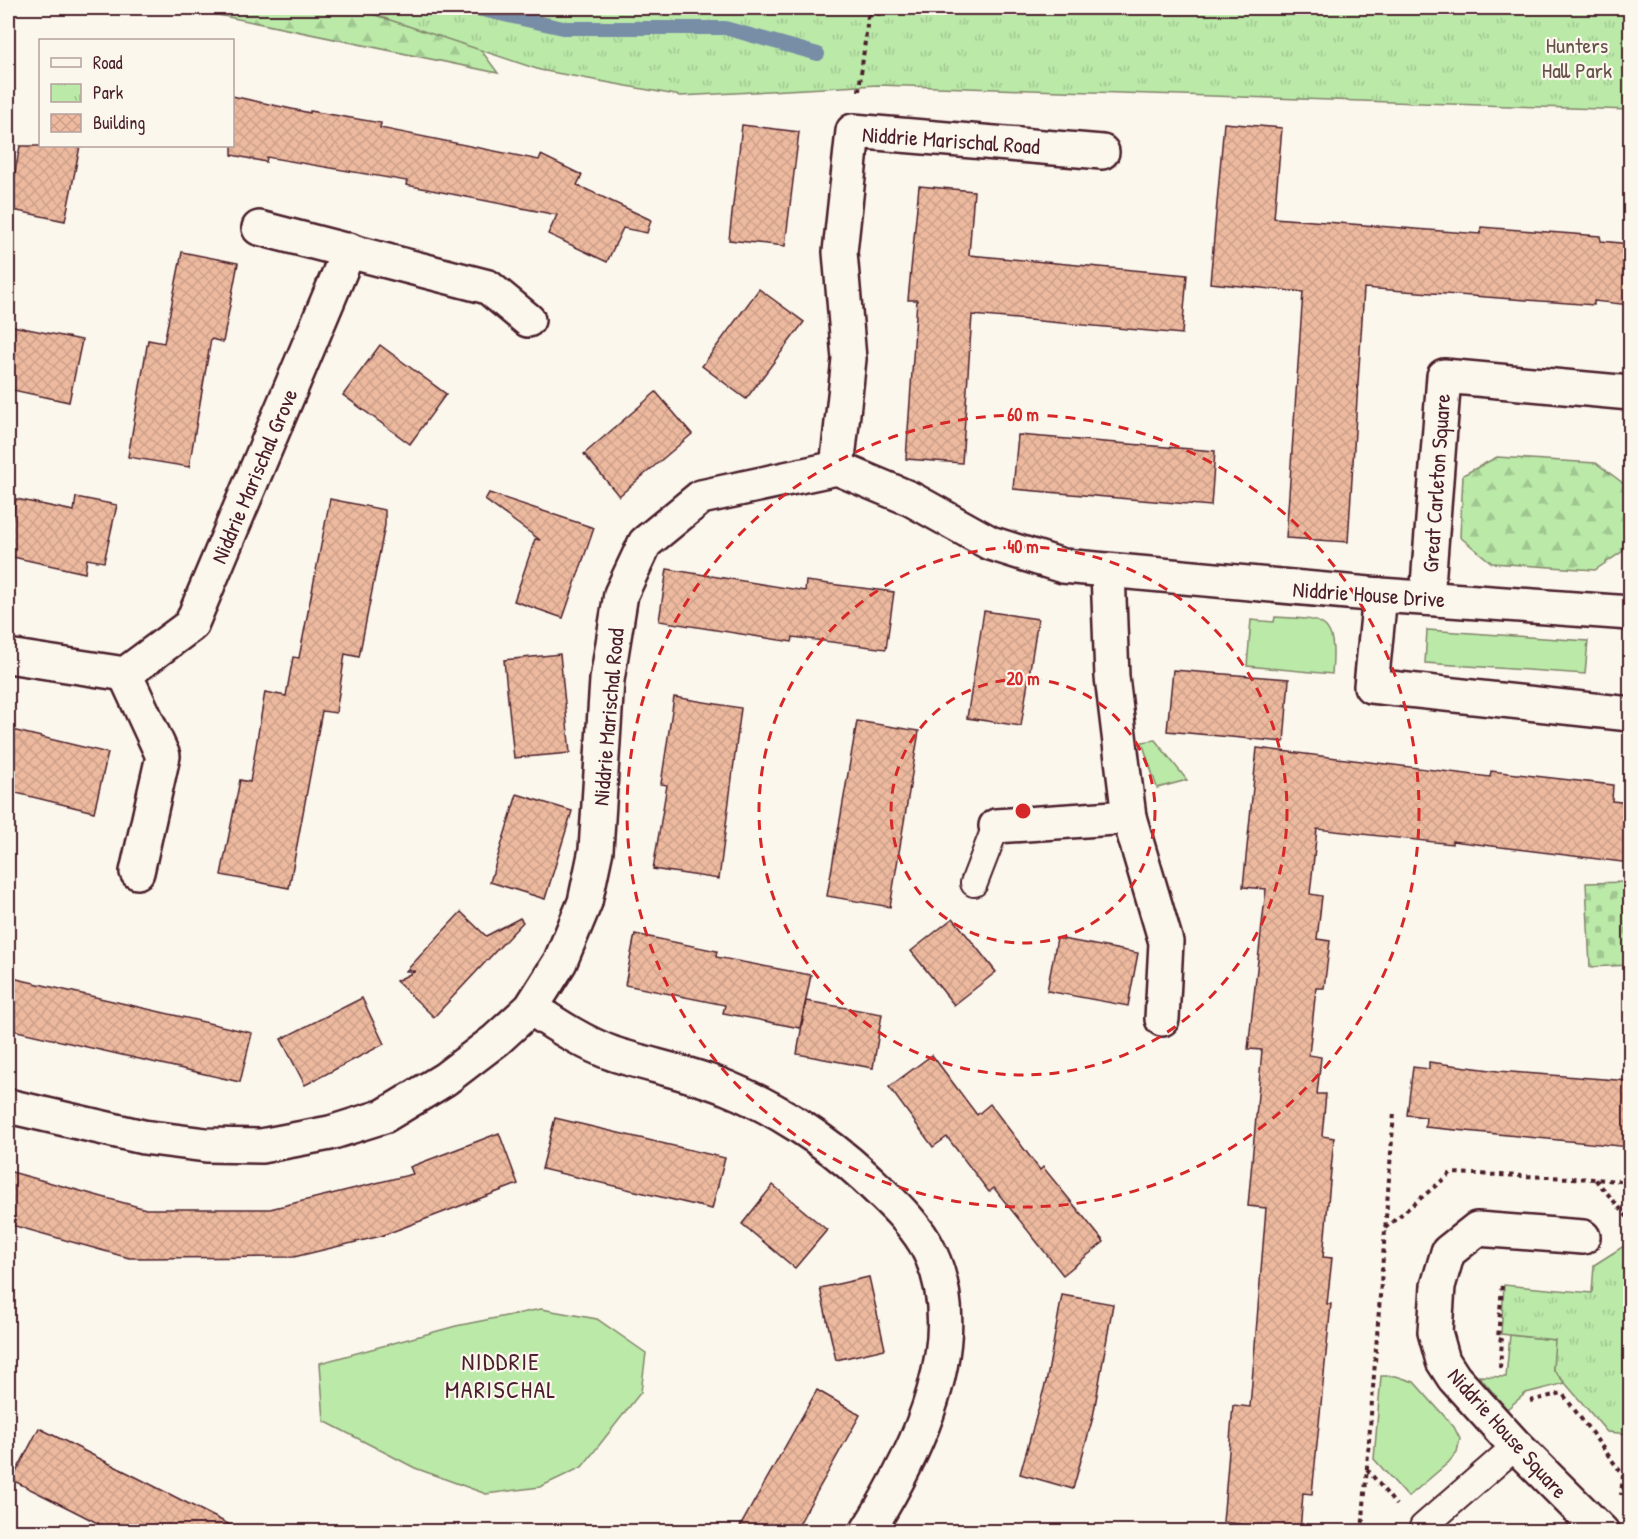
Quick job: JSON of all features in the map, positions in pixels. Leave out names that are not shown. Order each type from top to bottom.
[{"type":"street","name":"Niddrie Marischal Road","points":[[8,1106],[143,1137],[206,1145],[261,1146],[330,1133],[384,1116],[445,1079],[496,1040],[531,1008],[560,962],[585,902],[596,850],[607,680],[621,594],[645,543],[701,497],[837,468],[849,359],[840,252],[853,131],[1102,152]]},
{"type":"street","points":[[259,228],[488,287],[528,320]]},
{"type":"street","name":"Niddrie Marischal Grove","points":[[125,674],[191,625],[349,250]]},
{"type":"street","name":"Great Carleton Square","points":[[1427,598],[1444,376],[1630,393]]},
{"type":"street","name":"Niddrie House Drive","points":[[837,468],[910,500],[990,543],[1063,566],[1108,572],[1380,595],[1630,613]]},
{"type":"street","points":[[1108,572],[1112,677],[1129,817],[1166,942],[1162,1019]]},
{"type":"street","points":[[1380,595],[1371,686],[1630,714]]},
{"type":"street","points":[[8,656],[125,674],[164,756],[137,872]]},
{"type":"street","points":[[996,826],[1129,817]]},
{"type":"street","points":[[531,1008],[554,1023],[613,1053],[678,1070],[729,1089],[790,1120],[857,1170],[890,1200],[924,1243],[940,1282],[943,1298],[946,1326],[940,1371],[916,1438],[867,1532]]},
{"type":"street","name":"Niddrie House Square","points":[[1583,1237],[1477,1228],[1448,1252],[1438,1286],[1435,1332],[1443,1361],[1454,1378],[1507,1437],[1602,1532]]},
{"type":"lane","points":[[974,883],[996,826]]},
{"type":"lane","points":[[1413,1520],[1507,1437]]},
{"type":"path","points":[[853,131],[869,8]]},
{"type":"path","points":[[868,16],[906,8]]},
{"type":"path","points":[[1362,1532],[1394,1113]]},
{"type":"path","points":[[1385,1228],[1451,1173],[1630,1182]]},
{"type":"path","points":[[1594,1179],[1630,1220]]},
{"type":"path","points":[[1500,1374],[1502,1340],[1498,1339],[1502,1284]]},
{"type":"path","points":[[1507,1437],[1531,1400],[1562,1393],[1623,1475],[1621,1501]]},
{"type":"path","points":[[1366,1468],[1413,1520]]},
{"type":"path","points":[[1622,1490],[1630,1483]]},
{"type":"green space","points":[[185,8],[450,8],[498,73]]},
{"type":"green space","name":"Hunters Hall Park","points":[[354,8],[1630,8],[1630,110],[878,85],[681,96],[540,70]]},
{"type":"green space","points":[[1497,457],[1596,463],[1627,486],[1623,551],[1595,570],[1492,563],[1460,537],[1463,475]]},
{"type":"green space","points":[[1275,617],[1306,619],[1324,625],[1332,642],[1332,674],[1247,666],[1251,620],[1274,622]]},
{"type":"green space","points":[[1427,630],[1588,641],[1585,674],[1425,663]]},
{"type":"green space","points":[[1155,740],[1187,780],[1157,788],[1142,742]]},
{"type":"green space","points":[[1630,882],[1630,965],[1590,967],[1586,883]]},
{"type":"green space","points":[[1630,1242],[1630,1434],[1607,1432],[1553,1369],[1555,1340],[1501,1334],[1504,1285],[1592,1293],[1594,1265]]},
{"type":"green space","points":[[541,1309],[597,1319],[646,1353],[641,1392],[582,1467],[540,1487],[486,1494],[415,1468],[324,1421],[320,1363],[456,1326]]},
{"type":"green space","points":[[1510,1335],[1556,1340],[1553,1369],[1565,1383],[1526,1393],[1507,1409],[1479,1376],[1506,1377]]},
{"type":"green space","points":[[1381,1376],[1396,1376],[1414,1382],[1454,1427],[1460,1439],[1457,1452],[1449,1462],[1408,1497],[1374,1459]]},
{"type":"building","points":[[234,96],[310,113],[310,111],[381,123],[380,128],[539,160],[541,155],[582,175],[577,185],[651,220],[647,233],[623,228],[607,262],[548,234],[557,215],[406,185],[407,181],[267,157],[266,162],[232,155]]},
{"type":"building","points":[[1224,123],[1282,128],[1274,218],[1480,234],[1481,227],[1600,236],[1601,241],[1630,244],[1630,305],[1594,301],[1594,305],[1364,288],[1348,542],[1286,538],[1303,292],[1210,283]]},
{"type":"building","points":[[742,125],[799,132],[785,246],[729,240]]},
{"type":"building","points":[[20,146],[80,147],[65,221],[8,209]]},
{"type":"building","points":[[919,186],[974,191],[969,255],[1187,275],[1182,334],[972,315],[962,463],[906,459],[917,300],[908,300]]},
{"type":"building","points":[[182,252],[238,263],[223,342],[211,339],[189,467],[128,457],[148,340],[164,343]]},
{"type":"building","points":[[759,289],[804,322],[746,399],[702,366]]},
{"type":"building","points":[[8,325],[82,340],[69,402],[8,389]]},
{"type":"building","points":[[380,345],[446,394],[410,444],[343,395]]},
{"type":"building","points":[[656,392],[692,434],[619,496],[584,454]]},
{"type":"building","points":[[1018,435],[1215,451],[1211,506],[1013,489]]},
{"type":"building","points":[[489,493],[594,528],[563,618],[514,601],[535,539],[540,540],[485,500]]},
{"type":"building","points":[[76,497],[117,505],[104,562],[87,559],[85,573],[8,556],[8,538],[16,499],[74,511]]},
{"type":"building","points":[[330,499],[385,510],[385,525],[359,657],[345,654],[336,713],[322,711],[289,888],[221,875],[240,780],[250,782],[265,692],[286,696],[293,657],[299,658]]},
{"type":"building","points":[[667,569],[805,591],[806,581],[894,592],[886,649],[793,637],[792,642],[659,621]]},
{"type":"building","points":[[984,611],[1038,619],[1021,726],[967,718]]},
{"type":"building","points":[[560,654],[570,753],[514,758],[504,660]]},
{"type":"building","points":[[1173,670],[1289,679],[1284,742],[1167,731]]},
{"type":"building","points":[[674,697],[741,708],[719,879],[653,869],[667,785],[661,784]]},
{"type":"building","points":[[857,721],[919,731],[890,907],[827,896]]},
{"type":"building","points":[[8,729],[108,753],[94,812],[8,791]]},
{"type":"building","points":[[1257,748],[1490,777],[1491,771],[1613,785],[1612,801],[1630,803],[1630,863],[1452,841],[1452,844],[1317,829],[1310,894],[1322,896],[1317,939],[1330,941],[1324,988],[1316,988],[1309,1055],[1321,1057],[1317,1094],[1326,1094],[1322,1136],[1334,1138],[1323,1257],[1332,1258],[1327,1304],[1331,1304],[1312,1494],[1303,1493],[1300,1532],[1246,1532],[1246,1525],[1223,1522],[1233,1405],[1250,1407],[1266,1208],[1248,1206],[1262,1050],[1248,1049],[1266,889],[1243,887]]},
{"type":"building","points":[[517,794],[572,811],[545,899],[490,882]]},
{"type":"building","points":[[461,912],[486,936],[520,918],[523,922],[434,1017],[396,981],[416,971],[406,971]]},
{"type":"building","points":[[953,918],[996,972],[954,1005],[911,951]]},
{"type":"building","points":[[635,934],[717,951],[716,957],[811,975],[800,1028],[723,1013],[725,1005],[625,985]]},
{"type":"building","points":[[1057,938],[1138,953],[1128,1006],[1047,991]]},
{"type":"building","points":[[8,977],[252,1033],[240,1082],[8,1029]]},
{"type":"building","points":[[362,998],[384,1044],[305,1085],[281,1039]]},
{"type":"building","points":[[806,1001],[882,1014],[873,1068],[797,1054]]},
{"type":"building","points":[[932,1055],[977,1115],[990,1104],[1040,1170],[1043,1167],[1104,1242],[1063,1275],[994,1188],[989,1192],[947,1137],[933,1147],[889,1087]]},
{"type":"building","points":[[1429,1062],[1498,1071],[1630,1081],[1630,1147],[1425,1127],[1426,1117],[1407,1115],[1413,1067],[1429,1069]]},
{"type":"building","points":[[555,1118],[725,1158],[712,1209],[542,1169]]},
{"type":"building","points":[[499,1133],[518,1184],[381,1236],[294,1257],[129,1258],[8,1224],[8,1171],[146,1209],[270,1209],[413,1174],[410,1167]]},
{"type":"building","points":[[773,1185],[827,1230],[795,1268],[742,1224]]},
{"type":"building","points":[[869,1277],[885,1349],[836,1360],[820,1288]]},
{"type":"building","points":[[1062,1295],[1113,1304],[1093,1417],[1073,1489],[1020,1474],[1047,1378]]},
{"type":"building","points":[[817,1390],[860,1415],[795,1532],[737,1532]]},
{"type":"building","points":[[39,1428],[244,1532],[115,1532],[12,1480]]},
{"type":"waterway","points":[[473,8],[563,28],[725,28],[818,54]]},
{"type":"district","name":"NIDDRIE MARISCHAL","points":[[501,1376]]}]
